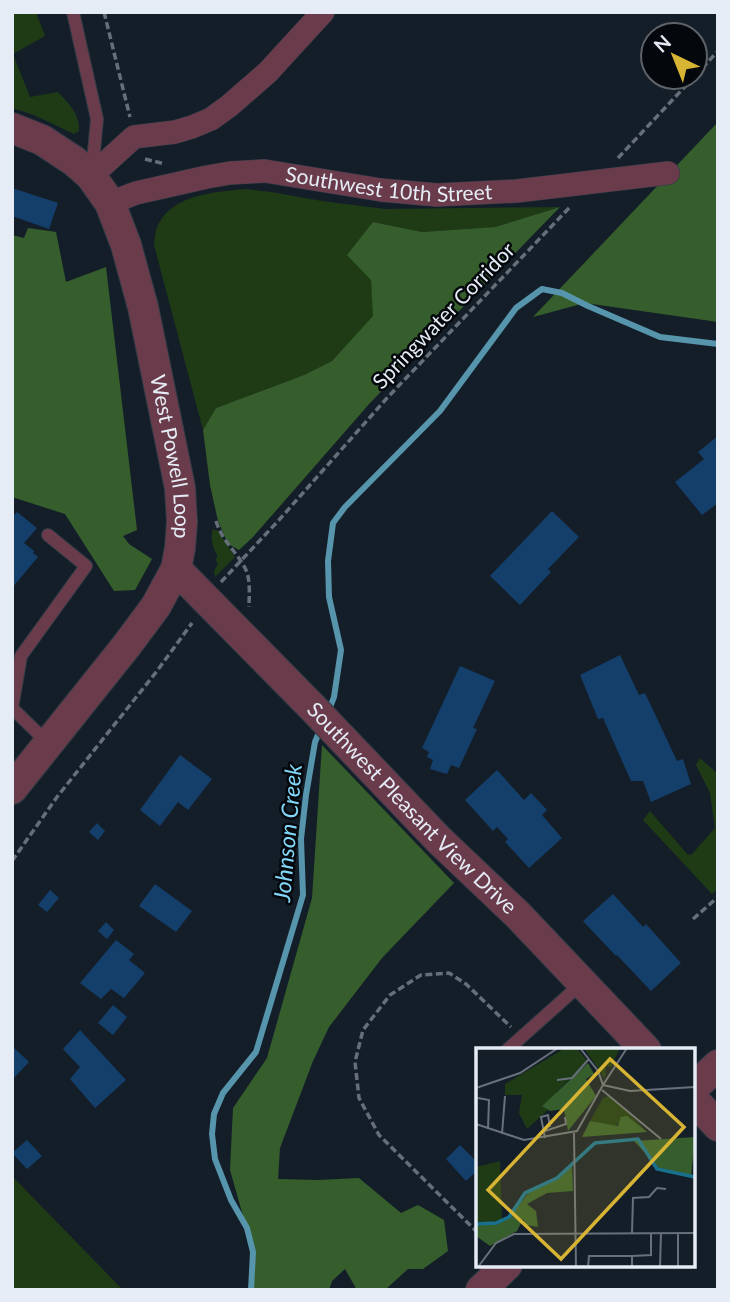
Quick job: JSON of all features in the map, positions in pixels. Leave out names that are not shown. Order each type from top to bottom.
[{"type":"street","points":[[91,176],[134,137],[175,132],[211,119],[268,72],[323,12]]},
{"type":"street","name":"West Powell Loop","points":[[12,128],[56,148],[91,176],[110,203],[126,245],[143,307],[180,488],[182,522],[176,569],[146,620],[12,789]]},
{"type":"street","name":"Southwest 10th Street","points":[[110,203],[136,193],[207,177],[265,171],[381,190],[438,195],[517,191],[668,173]]},
{"type":"street","name":"Southwest Pleasant View Drive","points":[[176,569],[439,840],[518,915],[644,1048]]},
{"type":"street","points":[[695,1086],[718,1065]]},
{"type":"street","points":[[695,1101],[718,1126]]},
{"type":"street","points":[[481,1290],[505,1267]]},
{"type":"lane","points":[[73,12],[97,119],[91,176]]},
{"type":"lane","points":[[48,535],[86,566],[17,653],[12,708],[49,744]]},
{"type":"lane","points":[[509,1048],[582,983]]},
{"type":"path","points":[[104,12],[137,148],[136,157],[166,164],[174,163]]},
{"type":"path","name":"Springwater Corridor","points":[[222,580],[387,398],[680,91]]},
{"type":"path","points":[[216,521],[219,532],[246,569],[250,644]]},
{"type":"path","points":[[12,861],[57,797],[194,621]]},
{"type":"path","points":[[693,919],[718,897]]},
{"type":"path","points":[[476,1231],[379,1135],[359,1098],[355,1062],[363,1030],[390,995],[421,975],[449,973],[466,984],[521,1037]]},
{"type":"green space","points":[[12,12],[36,12],[45,36],[13,54],[30,97],[58,92],[78,119],[79,131],[74,134],[12,108]]},
{"type":"green space","points":[[718,122],[718,322],[585,303],[533,317]]},
{"type":"green space","points":[[245,189],[385,209],[560,207],[495,227],[422,232],[373,222],[371,280],[374,316],[332,361],[304,375],[216,408],[203,430],[154,245],[155,234],[166,213],[186,200],[209,193]]},
{"type":"green space","points":[[560,207],[370,403],[253,537],[239,550],[228,544],[218,521],[210,485],[203,430],[216,408],[304,375],[332,361],[373,316],[371,280],[347,255],[373,222],[422,232],[495,227]]},
{"type":"green space","points":[[28,228],[56,232],[66,282],[106,267],[137,530],[123,536],[129,544],[152,559],[135,590],[114,591],[65,514],[12,497],[12,235],[24,238]]},
{"type":"green space","points":[[213,529],[218,531],[235,557],[215,577],[214,571],[218,564],[212,542]]},
{"type":"green space","points":[[322,745],[454,883],[382,958],[329,1027],[280,1148],[278,1179],[359,1178],[401,1213],[418,1205],[444,1220],[448,1251],[423,1269],[408,1269],[385,1290],[357,1290],[345,1269],[332,1281],[329,1290],[251,1290],[253,1251],[230,1170],[233,1108],[267,1058],[312,898]]},
{"type":"green space","points":[[700,758],[718,774],[718,889],[712,894],[643,820],[650,811],[688,855],[692,854],[715,828],[710,793],[696,765]]},
{"type":"green space","points":[[12,1176],[123,1290],[12,1290]]},
{"type":"building","points":[[12,188],[58,203],[49,229],[12,216]]},
{"type":"building","points":[[718,436],[718,503],[702,515],[675,482],[704,459],[698,452]]},
{"type":"building","points":[[552,511],[579,537],[548,569],[551,572],[520,605],[490,576]]},
{"type":"building","points":[[17,512],[37,528],[24,543],[38,557],[12,588],[12,517]]},
{"type":"building","points":[[620,655],[639,695],[645,693],[677,761],[683,759],[691,784],[651,802],[643,781],[631,781],[603,718],[598,719],[580,675]]},
{"type":"building","points":[[460,666],[495,681],[473,728],[477,729],[459,768],[451,765],[447,774],[430,769],[433,760],[427,757],[429,752],[422,748]]},
{"type":"building","points":[[180,755],[212,779],[188,810],[178,802],[160,826],[140,810]]},
{"type":"building","points":[[497,770],[524,800],[531,793],[547,810],[542,815],[562,838],[529,868],[505,842],[508,839],[497,827],[493,831],[465,800]]},
{"type":"building","points":[[97,823],[105,831],[98,840],[89,832]]},
{"type":"building","points":[[155,884],[192,911],[176,932],[139,906]]},
{"type":"building","points":[[50,890],[59,898],[47,912],[38,905]]},
{"type":"building","points":[[613,894],[643,927],[646,924],[681,963],[651,991],[583,921]]},
{"type":"building","points":[[106,922],[114,930],[107,939],[98,931]]},
{"type":"building","points":[[116,940],[134,954],[129,960],[145,973],[124,998],[111,989],[101,999],[80,983]]},
{"type":"building","points":[[113,1005],[127,1017],[113,1035],[98,1023]]},
{"type":"building","points":[[80,1030],[126,1080],[95,1108],[70,1079],[80,1067],[63,1049]]},
{"type":"building","points":[[12,1046],[29,1062],[12,1080]]},
{"type":"building","points":[[27,1140],[42,1156],[27,1169],[12,1153]]},
{"type":"building","points":[[460,1145],[476,1161],[476,1172],[466,1181],[446,1159]]},
{"type":"waterway","name":"Johnson Creek","points":[[329,710],[334,697],[341,650],[329,597],[328,561],[333,523],[345,507],[440,411],[516,308],[542,289],[562,293],[660,337],[718,344]]},
{"type":"waterway","name":"Johnson Creek","points":[[251,1290],[253,1252],[247,1228],[231,1200],[215,1159],[212,1134],[214,1114],[223,1093],[256,1052],[303,895],[301,839],[315,742],[320,730]]}]
